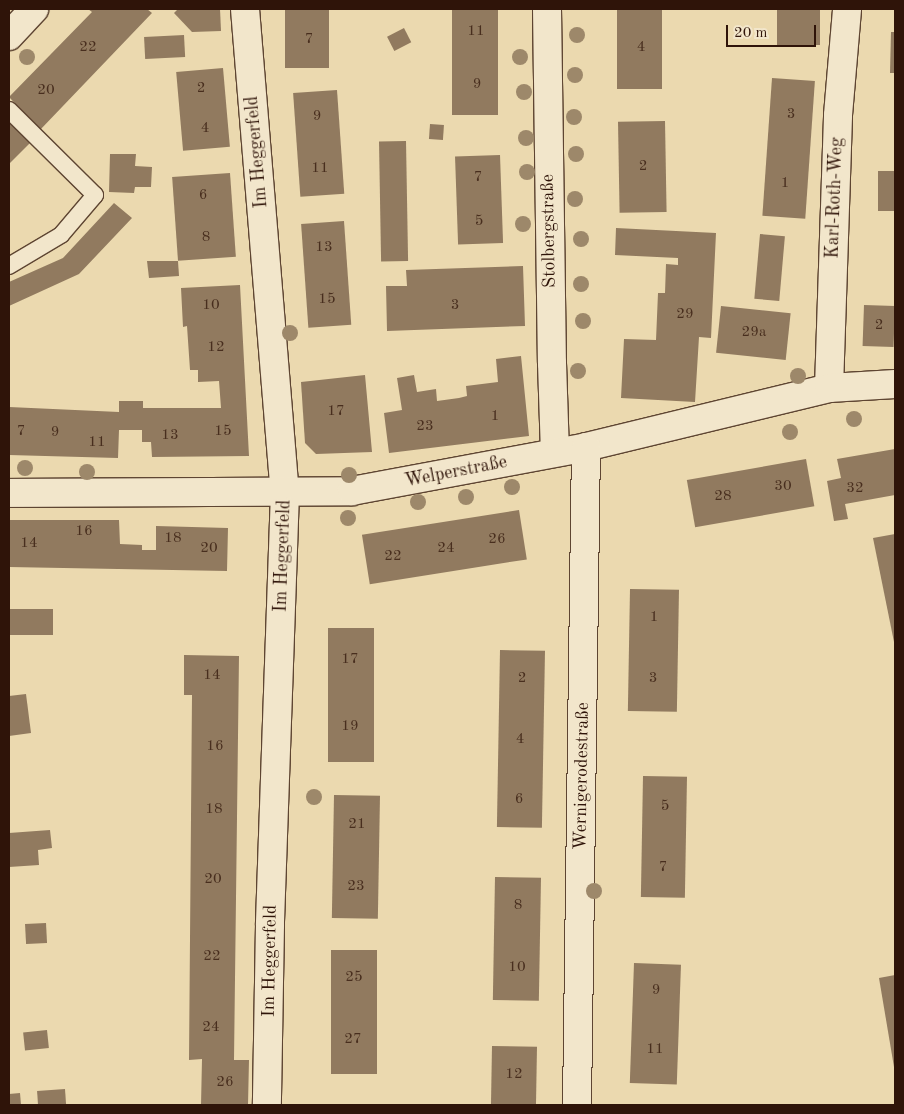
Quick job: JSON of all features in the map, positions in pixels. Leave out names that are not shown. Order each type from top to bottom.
[{"type":"street","points":[[9,36],[34,9]]},
{"type":"street","name":"Im Heggerfeld","points":[[245,9],[285,492],[270,925],[267,1105]]},
{"type":"street","name":"Stolbergstraße","points":[[547,9],[551,344],[555,452]]},
{"type":"street","name":"Karl-Roth-Weg","points":[[829,388],[838,115],[847,9]]},
{"type":"street","name":"Welperstraße","points":[[9,493],[352,491],[586,447],[829,388],[895,384]]},
{"type":"street","name":"Wernigerodestraße","points":[[577,1105],[586,447]]},
{"type":"lane","points":[[9,110],[95,195],[61,236],[9,266]]},
{"type":"building","points":[[88,9],[147,9],[152,13],[40,130],[9,97],[92,12]]},
{"type":"building","points":[[178,9],[220,9],[221,31],[192,32],[174,13]]},
{"type":"building","points":[[285,9],[329,9],[329,68],[285,68]]},
{"type":"building","points":[[452,9],[498,9],[498,115],[452,115]]},
{"type":"building","points":[[617,9],[662,9],[662,89],[617,89]]},
{"type":"building","points":[[777,9],[820,9],[820,45],[777,45]]},
{"type":"building","points":[[404,28],[411,42],[394,51],[387,37]]},
{"type":"building","points":[[891,32],[895,32],[895,73],[890,73]]},
{"type":"building","points":[[184,35],[185,57],[145,59],[144,37]]},
{"type":"building","points":[[223,68],[230,147],[183,151],[176,72]]},
{"type":"building","points":[[772,78],[815,81],[805,219],[762,216]]},
{"type":"building","points":[[337,90],[344,194],[300,197],[293,93]]},
{"type":"building","points":[[665,121],[667,212],[620,213],[618,122]]},
{"type":"building","points":[[9,122],[30,143],[9,164]]},
{"type":"building","points":[[430,124],[444,125],[443,140],[429,139]]},
{"type":"building","points":[[379,141],[406,141],[408,261],[381,261]]},
{"type":"building","points":[[110,154],[136,154],[135,166],[152,167],[151,187],[135,187],[134,193],[109,192]]},
{"type":"building","points":[[500,155],[503,243],[458,245],[455,157]]},
{"type":"building","points":[[878,171],[895,171],[895,211],[878,211]]},
{"type":"building","points":[[230,173],[236,257],[178,261],[172,177]]},
{"type":"building","points":[[114,203],[132,218],[79,274],[9,306],[9,282],[63,258]]},
{"type":"building","points":[[344,221],[351,325],[308,328],[301,224]]},
{"type":"building","points":[[616,228],[716,233],[711,338],[699,337],[695,402],[621,398],[624,339],[656,340],[658,293],[665,293],[666,264],[678,265],[678,258],[615,255]]},
{"type":"building","points":[[760,234],[785,236],[779,301],[754,299]]},
{"type":"building","points":[[147,261],[178,261],[179,276],[149,278]]},
{"type":"building","points":[[523,266],[525,326],[387,331],[386,286],[407,286],[406,270]]},
{"type":"building","points":[[240,285],[249,456],[152,457],[151,442],[142,442],[142,430],[119,430],[118,458],[9,455],[9,407],[119,412],[119,401],[143,401],[143,408],[221,408],[219,381],[198,382],[198,370],[190,370],[187,326],[183,327],[181,288]]},
{"type":"building","points":[[864,305],[895,306],[894,347],[863,346]]},
{"type":"building","points":[[721,306],[791,313],[786,360],[716,353]]},
{"type":"building","points":[[521,356],[529,436],[389,453],[384,413],[402,410],[397,378],[414,375],[417,392],[436,389],[437,401],[459,398],[467,396],[466,386],[498,382],[496,359]]},
{"type":"building","points":[[365,375],[372,452],[316,454],[305,443],[301,382]]},
{"type":"building","points":[[895,449],[895,495],[845,504],[848,519],[834,521],[827,481],[841,478],[837,459]]},
{"type":"building","points":[[806,459],[814,506],[695,527],[687,480]]},
{"type":"building","points":[[519,510],[527,559],[370,584],[362,535]]},
{"type":"building","points":[[9,520],[119,520],[120,544],[142,545],[142,550],[156,550],[156,526],[228,528],[227,571],[9,567]]},
{"type":"building","points":[[895,534],[895,641],[894,642],[873,538]]},
{"type":"building","points":[[630,589],[679,590],[677,712],[628,711]]},
{"type":"building","points":[[9,609],[53,609],[53,635],[9,635]]},
{"type":"building","points":[[328,628],[374,628],[374,762],[328,762]]},
{"type":"building","points":[[500,650],[545,651],[542,828],[497,827]]},
{"type":"building","points":[[184,655],[239,656],[234,1060],[249,1060],[248,1105],[201,1105],[202,1059],[189,1060],[192,695],[184,695]]},
{"type":"building","points":[[26,694],[31,733],[9,736],[9,696]]},
{"type":"building","points":[[643,776],[687,777],[685,898],[641,897]]},
{"type":"building","points":[[334,795],[380,796],[378,919],[332,918]]},
{"type":"building","points":[[50,830],[52,848],[38,850],[39,865],[9,867],[9,833]]},
{"type":"building","points":[[495,877],[541,878],[539,1001],[493,1000]]},
{"type":"building","points":[[46,923],[47,943],[26,944],[25,924]]},
{"type":"building","points":[[331,950],[377,950],[377,1074],[331,1074]]},
{"type":"building","points":[[634,963],[681,965],[677,1085],[630,1083]]},
{"type":"building","points":[[895,975],[895,1067],[894,1067],[879,978]]},
{"type":"building","points":[[47,1030],[49,1048],[25,1050],[23,1033]]},
{"type":"building","points":[[492,1046],[537,1047],[536,1105],[491,1105]]},
{"type":"building","points":[[65,1089],[66,1105],[38,1105],[37,1091]]},
{"type":"building","points":[[20,1093],[21,1105],[9,1105],[9,1094]]}]
